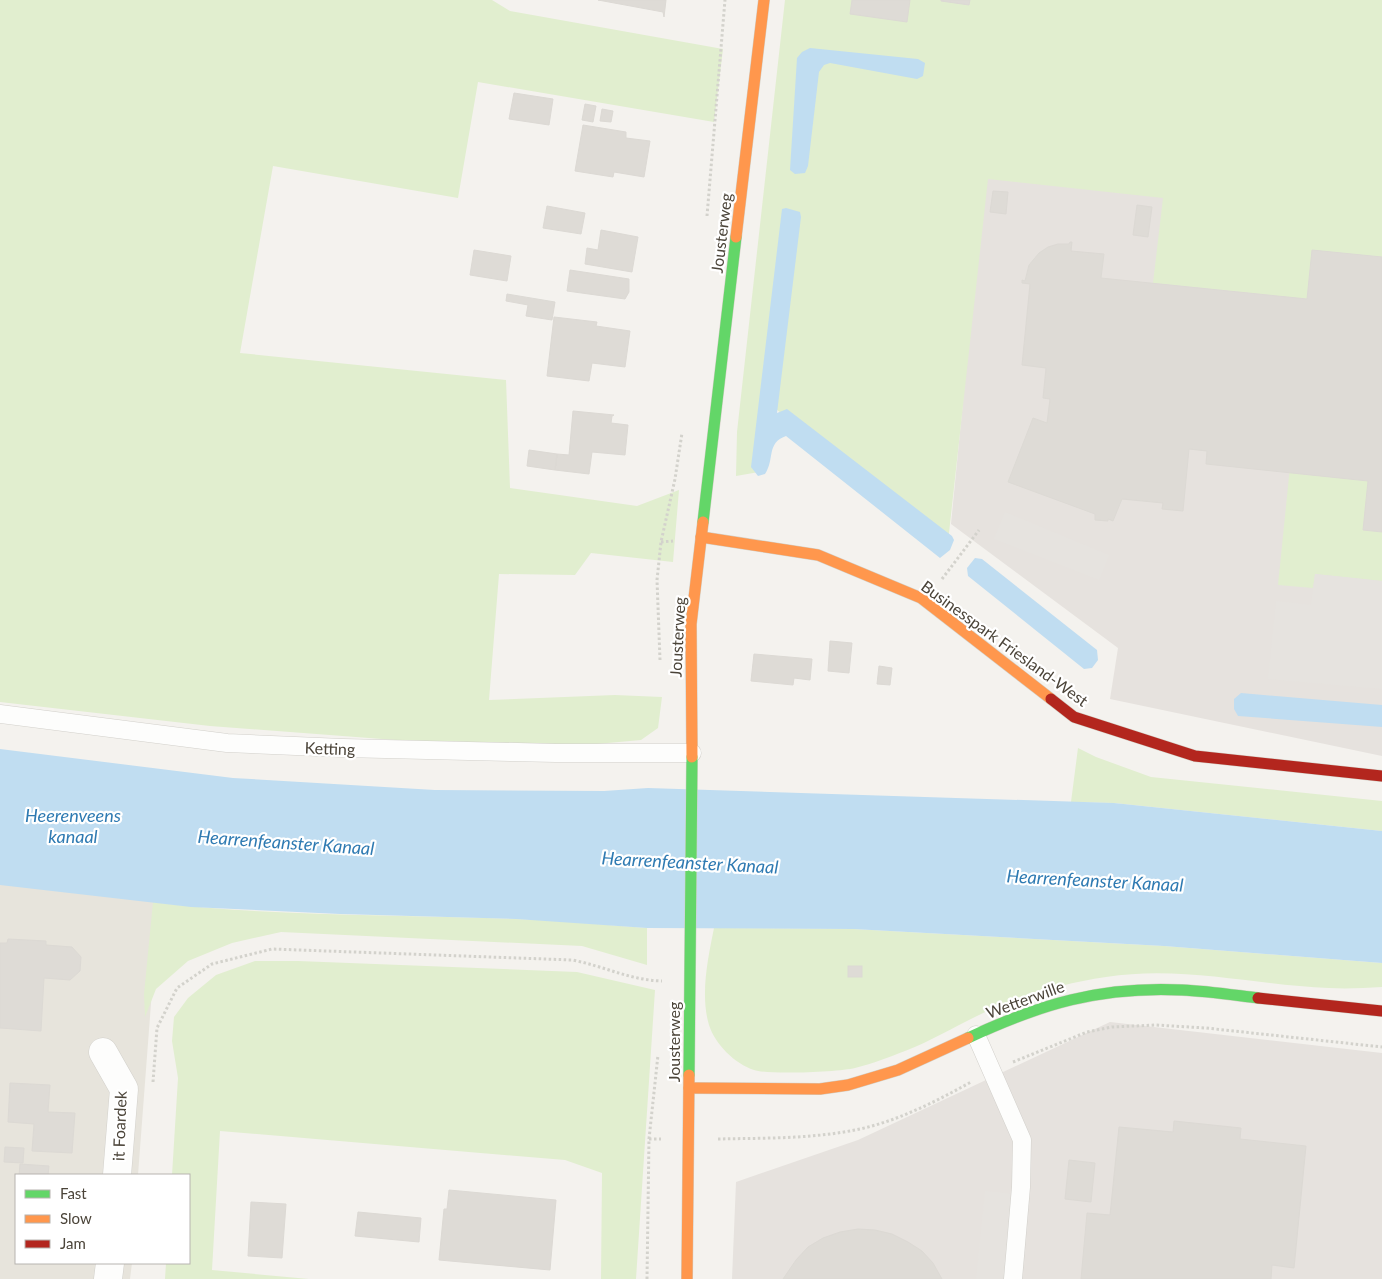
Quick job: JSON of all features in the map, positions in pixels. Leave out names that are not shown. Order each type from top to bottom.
[{"type":"street","name":"Jousterweg","points":[[687,1279],[692,787],[691,624],[764,0]]},
{"type":"street","name":"Businesspark Friesland-West","points":[[701,538],[818,555],[921,598],[1074,716],[1195,756],[1382,776]]},
{"type":"street","name":"Wetterwille","points":[[689,1088],[779,1089],[837,1087],[875,1079],[905,1068],[1021,1014],[1064,1000],[1096,994],[1156,989],[1236,995],[1382,1011]]},
{"type":"street","name":"it Foardek","points":[[103,1052],[124,1089],[117,1174]]},
{"type":"street","points":[[108,1279],[110,1264]]},
{"type":"lane","name":"Ketting","points":[[0,714],[228,743],[372,749],[692,753]]},
{"type":"lane","points":[[976,1035],[1022,1140],[1021,1187],[1013,1279]]},
{"type":"path","name":"Jousterweg","points":[[707,218],[725,0]]},
{"type":"path","name":"Jousterweg","points":[[660,662],[657,580],[661,542],[675,479],[682,433]]},
{"type":"path","points":[[925,602],[979,530]]},
{"type":"path","points":[[153,1087],[157,1028],[177,988],[212,964],[272,948],[572,960],[596,965],[634,979],[662,981],[662,989]]},
{"type":"path","points":[[712,1139],[799,1137],[856,1130],[892,1119],[934,1102],[993,1071],[1080,1035],[1120,1027],[1180,1026],[1382,1047]]},
{"type":"path","points":[[648,1279],[649,1139],[659,1049]]},
{"type":"shaded area","points":[[985,177],[1382,220],[1382,756],[1110,699],[1118,648],[951,524]]},
{"type":"shaded area","points":[[1005,512],[1109,555],[1099,580],[994,539]]},
{"type":"shaded area","points":[[1315,574],[1382,581],[1382,689],[1268,679],[1276,601],[1311,605]]},
{"type":"shaded area","points":[[0,878],[159,898],[138,1174],[15,1174],[15,1264],[132,1264],[130,1279],[0,1279]]},
{"type":"shaded area","points":[[1110,1022],[1382,1053],[1382,1279],[732,1279],[736,1182],[858,1140]]},
{"type":"shaded area","points":[[985,1191],[1014,1194],[1005,1279],[976,1279]]},
{"type":"green space","points":[[0,0],[492,0],[510,11],[723,49],[714,122],[478,82],[458,198],[273,166],[240,353],[506,380],[510,488],[637,506],[679,490],[673,562],[591,553],[575,575],[499,574],[489,700],[615,695],[662,697],[658,728],[641,740],[597,744],[461,745],[210,726],[0,702]]},
{"type":"green space","points":[[785,0],[1382,0],[1382,581],[1315,574],[1313,588],[1278,585],[1307,299],[1153,283],[1163,198],[988,179],[948,542],[768,403],[759,472],[736,476],[737,432]]},
{"type":"green space","points":[[1078,748],[1096,757],[1151,777],[1382,801],[1382,831],[1114,803],[1071,802]]},
{"type":"green space","points":[[153,902],[288,913],[469,917],[564,921],[647,928],[647,965],[582,946],[281,932],[232,943],[188,961],[156,989],[145,1017],[144,994]]},
{"type":"green space","points":[[714,928],[853,929],[1164,946],[1382,963],[1382,987],[1329,988],[1190,974],[1134,974],[1106,977],[1067,984],[1017,999],[991,1009],[918,1046],[861,1066],[820,1072],[762,1072],[747,1067],[733,1058],[721,1046],[709,1025],[706,1013],[705,989],[707,964]]},
{"type":"green space","points":[[255,961],[298,961],[577,972],[655,990],[636,1279],[601,1279],[602,1173],[565,1160],[220,1131],[212,1270],[309,1279],[165,1279],[166,1264],[190,1264],[190,1174],[172,1174],[178,1078],[172,1041],[174,1017],[188,998],[216,975]]},
{"type":"water","points":[[810,48],[918,59],[925,63],[923,76],[917,79],[830,63],[824,65],[819,72],[808,166],[805,173],[795,174],[790,170],[797,58],[802,52]]},
{"type":"water","points":[[786,208],[800,212],[801,217],[777,413],[787,409],[952,536],[954,540],[950,550],[940,558],[786,436],[780,439],[773,447],[770,463],[765,474],[758,476],[751,467],[782,209]]},
{"type":"water","points":[[975,558],[982,559],[1097,650],[1098,660],[1092,668],[1084,669],[968,576],[967,568]]},
{"type":"water","points":[[1241,693],[1382,705],[1382,727],[1238,716],[1234,709],[1234,699]]},
{"type":"water","points":[[0,749],[233,778],[435,790],[604,791],[648,788],[1114,803],[1382,831],[1382,963],[1164,946],[853,929],[647,928],[516,919],[191,907],[0,885]]},
{"type":"building","points":[[598,0],[666,0],[664,17],[663,12]]},
{"type":"building","points":[[852,0],[910,0],[907,22],[850,14]]},
{"type":"building","points":[[941,0],[970,0],[969,5]]},
{"type":"building","points":[[514,93],[553,99],[549,125],[509,119]]},
{"type":"building","points":[[585,104],[596,106],[593,122],[582,120]]},
{"type":"building","points":[[602,109],[613,111],[611,122],[600,121]]},
{"type":"building","points":[[583,125],[626,132],[626,138],[650,141],[644,177],[614,172],[613,177],[575,171]]},
{"type":"building","points":[[993,191],[1008,192],[1006,214],[990,212]]},
{"type":"building","points":[[1137,205],[1152,207],[1148,237],[1133,235]]},
{"type":"building","points":[[547,206],[585,213],[581,234],[543,228]]},
{"type":"building","points":[[601,230],[638,237],[632,272],[585,264],[587,248],[598,250]]},
{"type":"building","points":[[1072,242],[1071,251],[1104,254],[1101,278],[1307,299],[1312,250],[1382,257],[1382,532],[1363,530],[1368,481],[1206,464],[1207,451],[1189,449],[1183,511],[1162,509],[1163,503],[1122,499],[1113,521],[1108,519],[1108,521],[1095,520],[1095,514],[1008,482],[1033,418],[1047,423],[1050,399],[1043,398],[1046,368],[1022,365],[1030,284],[1022,283],[1022,280],[1025,281],[1029,265],[1039,253],[1048,247],[1058,244],[1069,244]]},
{"type":"building","points":[[474,250],[511,256],[507,281],[470,275]]},
{"type":"building","points":[[570,270],[629,279],[629,292],[625,299],[567,291]]},
{"type":"building","points":[[507,294],[555,302],[552,320],[526,316],[528,305],[506,301]]},
{"type":"building","points":[[554,317],[597,322],[596,326],[630,331],[625,367],[592,363],[589,381],[547,376]]},
{"type":"building","points":[[573,411],[614,415],[612,416],[611,423],[628,425],[625,455],[592,452],[589,474],[555,470],[557,454],[569,455]]},
{"type":"building","points":[[529,450],[557,454],[555,470],[527,466]]},
{"type":"building","points":[[830,641],[852,643],[849,673],[828,671]]},
{"type":"building","points":[[754,654],[812,659],[810,680],[794,678],[793,685],[751,681]]},
{"type":"building","points":[[879,666],[892,668],[890,685],[877,684]]},
{"type":"building","points":[[8,939],[46,941],[46,945],[72,947],[81,957],[80,971],[70,980],[44,978],[41,1031],[0,1028],[0,943],[7,943]]},
{"type":"building","points":[[848,966],[862,966],[862,977],[848,977]]},
{"type":"building","points":[[10,1083],[50,1085],[48,1112],[75,1113],[72,1153],[32,1151],[34,1124],[8,1122]]},
{"type":"building","points":[[1174,1121],[1241,1128],[1240,1139],[1306,1146],[1294,1268],[1272,1265],[1271,1279],[1081,1279],[1087,1213],[1110,1215],[1119,1127],[1173,1132]]},
{"type":"building","points":[[5,1147],[24,1148],[23,1163],[4,1162]]},
{"type":"building","points":[[1069,1160],[1095,1163],[1091,1202],[1065,1199]]},
{"type":"building","points":[[20,1164],[49,1166],[48,1174],[19,1174]]},
{"type":"building","points":[[449,1190],[556,1200],[550,1270],[439,1260],[444,1209],[447,1209]]},
{"type":"building","points":[[251,1202],[286,1204],[282,1258],[248,1256]]},
{"type":"building","points":[[358,1212],[421,1218],[419,1242],[355,1236]]},
{"type":"building","points":[[858,1229],[892,1234],[908,1242],[922,1251],[933,1263],[942,1279],[783,1279],[808,1247],[823,1238],[840,1232]]},
{"type":"traffic: fast","points":[[703,522],[736,237]]},
{"type":"traffic: fast","points":[[689,1075],[692,757]]},
{"type":"traffic: fast","points":[[968,1038],[1046,1007],[1098,994],[1125,991],[1182,990],[1258,998]]},
{"type":"traffic: slow","points":[[736,237],[764,0]]},
{"type":"traffic: slow","points":[[692,757],[691,624],[703,522]]},
{"type":"traffic: slow","points":[[701,537],[818,555],[921,598],[1051,699]]},
{"type":"traffic: slow","points":[[689,1088],[820,1089],[848,1085],[898,1070],[968,1038]]},
{"type":"traffic: slow","points":[[687,1279],[689,1075]]},
{"type":"traffic: jam","points":[[1051,699],[1074,717],[1195,756],[1382,776]]},
{"type":"traffic: jam","points":[[1258,998],[1382,1011]]},
{"type":"water label","name":"Heerenveens kanaal","points":[[73,825]]},
{"type":"water label","name":"Hearrenfeanster Kanaal","points":[[286,842]]},
{"type":"water label","name":"Hearrenfeanster Kanaal","points":[[690,862]]},
{"type":"water label","name":"Hearrenfeanster Kanaal","points":[[1095,880]]}]
